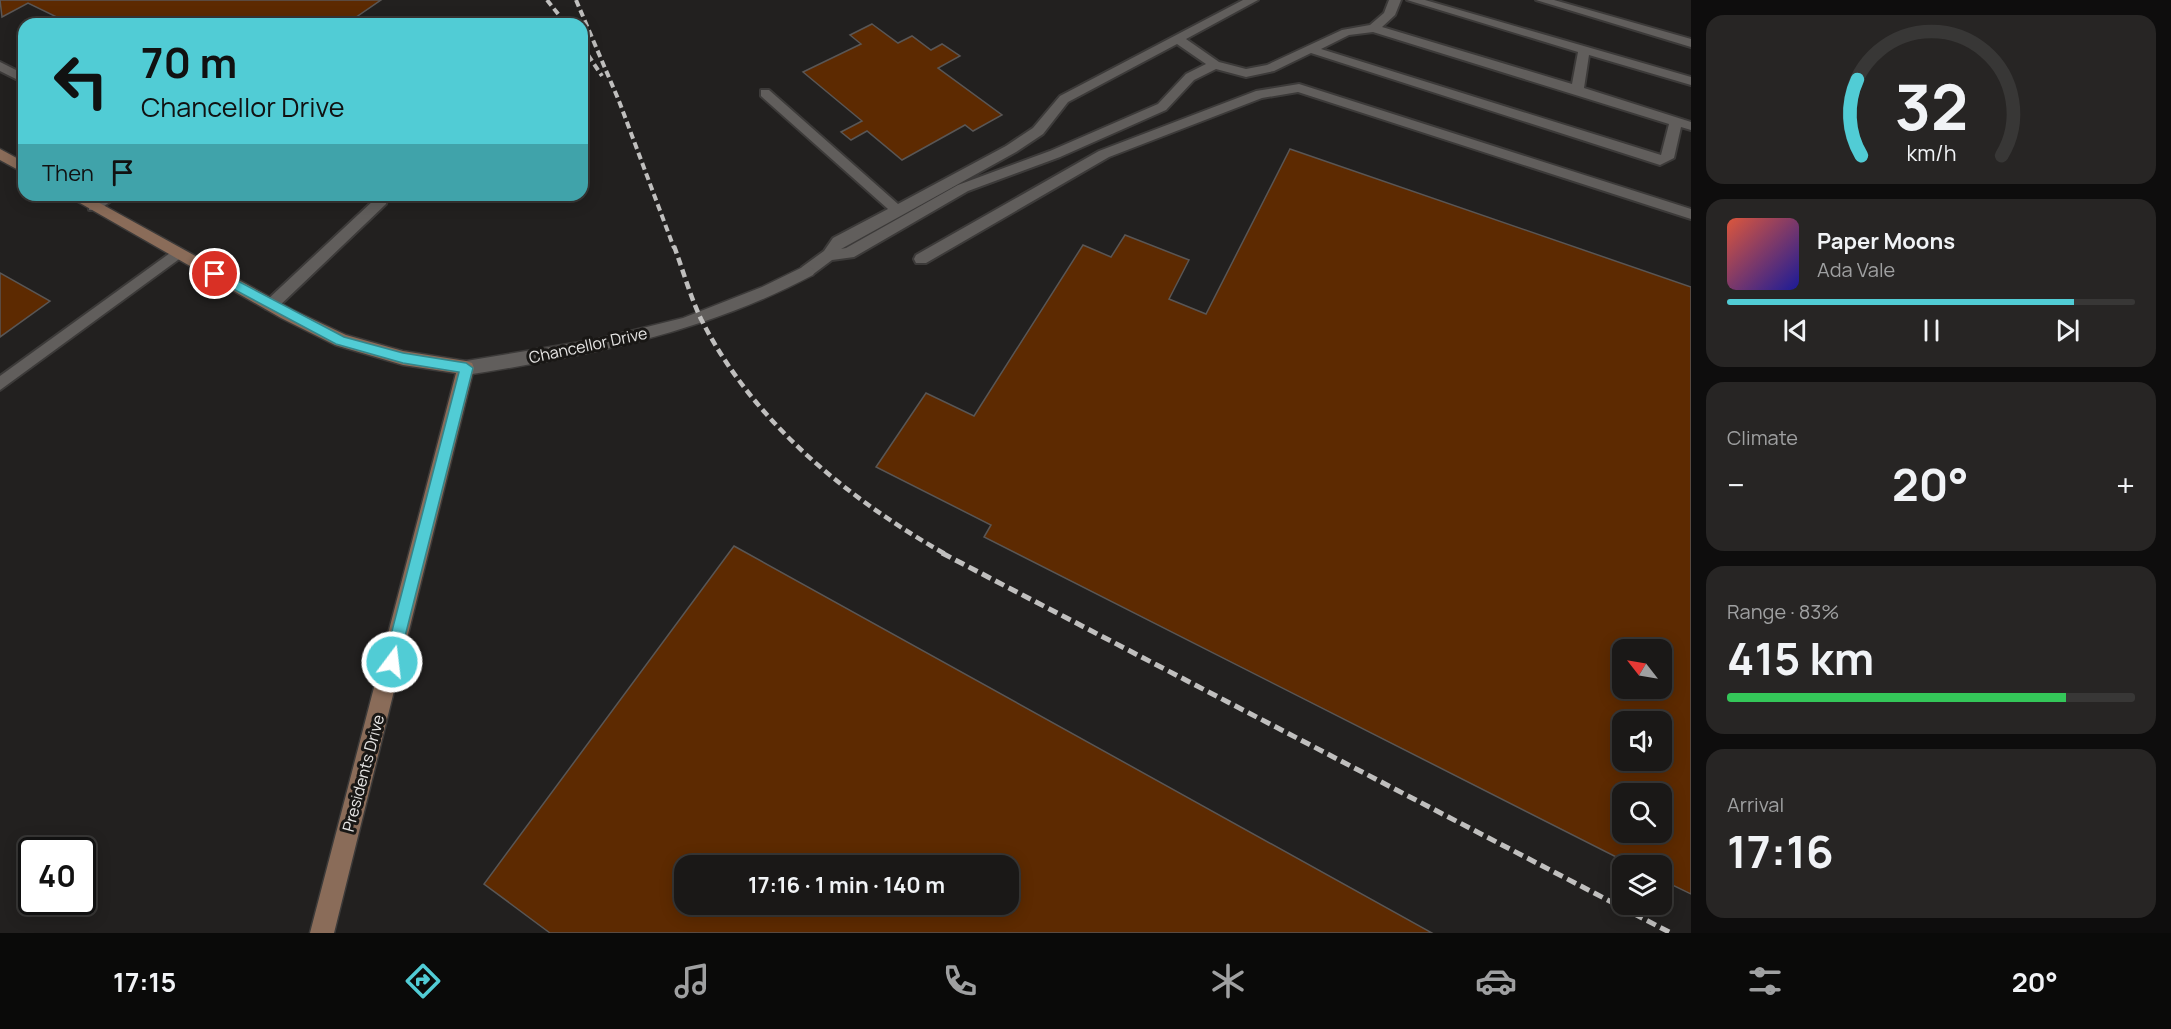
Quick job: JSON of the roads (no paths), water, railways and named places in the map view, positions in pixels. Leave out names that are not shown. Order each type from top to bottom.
[{"type":"street","points":[[0,154],[18,164]]},
{"type":"street","name":"Chancellor Drive","points":[[84,201],[271,305],[341,340],[403,358],[466,368],[563,354],[701,319],[772,291],[807,271]]},
{"type":"street","name":"Presidents Drive","points":[[322,933],[466,368]]},
{"type":"lane","points":[[807,271],[829,255],[838,242],[1038,131],[1064,99],[1252,0]]},
{"type":"lane","points":[[1374,28],[1389,15],[1395,0]]},
{"type":"lane","points":[[1413,0],[1691,81]]},
{"type":"lane","points":[[1542,0],[1691,43]]},
{"type":"lane","points":[[1178,39],[1215,65],[1246,73],[1270,68],[1346,32],[1374,28],[1691,126]]},
{"type":"lane","points":[[1310,49],[1651,159],[1667,158],[1676,122]]},
{"type":"lane","points":[[1577,90],[1584,51]]},
{"type":"lane","points":[[829,255],[849,253],[963,188],[1055,154],[1162,107],[1190,77],[1215,65]]},
{"type":"lane","points":[[0,66],[18,76]]},
{"type":"lane","points":[[921,259],[1104,154],[1260,94],[1299,88],[1691,214]]},
{"type":"lane","points":[[765,93],[897,210]]},
{"type":"lane","points":[[94,207],[102,201]]},
{"type":"lane","points":[[271,305],[381,201]]},
{"type":"lane","points":[[0,384],[177,253]]},
{"type":"railway","points":[[547,0],[561,18]]},
{"type":"railway","points":[[576,0],[584,18]]},
{"type":"railway","points":[[588,28],[619,101],[674,248]]},
{"type":"railway","points":[[588,55],[602,76]]},
{"type":"railway","points":[[674,246],[701,319],[722,356],[775,424],[838,482],[873,508],[945,554]]},
{"type":"railway","points":[[942,553],[1671,933]]}]
